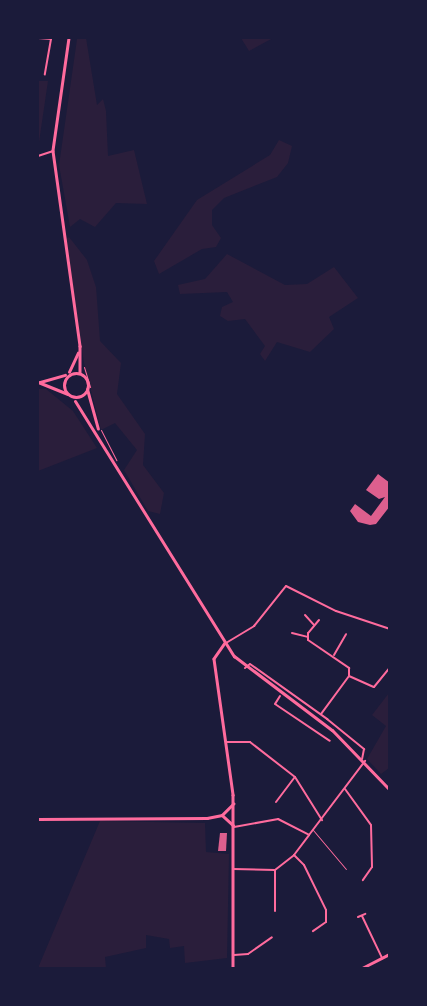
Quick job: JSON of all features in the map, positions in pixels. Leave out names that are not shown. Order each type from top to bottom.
[{"type":"main road","points":[[38,382],[67,374],[80,373],[99,433]]},
{"type":"main road","points":[[67,374],[71,396]]},
{"type":"main road","points":[[38,382],[71,396],[76,401],[99,433],[225,644],[245,668],[280,696],[323,725],[364,760],[390,790]]},
{"type":"main road","points":[[76,401],[83,399],[86,389]]},
{"type":"street","points":[[38,38],[51,38],[45,74]]},
{"type":"street","points":[[69,38],[54,151],[79,350],[80,373]]},
{"type":"street","points":[[38,156],[54,151]]},
{"type":"street","points":[[67,374],[79,350]]},
{"type":"street","points":[[233,968],[234,803],[214,652],[254,626],[286,586],[336,611],[390,629]]},
{"type":"street","points":[[304,615],[314,625]]},
{"type":"street","points":[[308,637],[319,620]]},
{"type":"street","points":[[292,633],[308,637],[319,649],[346,662],[349,676],[316,720]]},
{"type":"street","points":[[334,656],[346,634]]},
{"type":"street","points":[[233,869],[275,870],[294,855],[345,789],[364,760],[364,749],[327,719],[250,664],[245,668]]},
{"type":"street","points":[[349,676],[374,687],[390,667]]},
{"type":"street","points":[[280,696],[273,703],[330,741]]},
{"type":"street","points":[[38,717],[38,760]]},
{"type":"street","points":[[323,725],[327,719]]},
{"type":"street","points":[[226,742],[250,742],[295,776],[322,820]]},
{"type":"street","points":[[276,802],[295,776]]},
{"type":"street","points":[[345,789],[371,824],[372,867],[362,880]]},
{"type":"street","points":[[38,819],[222,815],[234,803]]},
{"type":"street","points":[[222,815],[234,827]]},
{"type":"street","points":[[234,827],[278,819],[309,835]]},
{"type":"street","points":[[294,855],[304,865],[326,910],[326,922],[313,931]]},
{"type":"street","points":[[275,870],[275,911]]},
{"type":"street","points":[[358,917],[364,915],[382,958]]},
{"type":"street","points":[[233,955],[248,954],[272,937]]},
{"type":"street","points":[[362,968],[390,954]]},
{"type":"lane","points":[[313,830],[346,868]]},
{"type":"path","points":[[83,362],[92,395]]},
{"type":"path","points":[[100,427],[120,466]]},
{"type":"shaded area","points":[[86,38],[97,105],[103,99],[106,111],[108,156],[134,150],[147,204],[116,203],[95,227],[80,219],[70,227],[59,165],[77,39]]},
{"type":"shaded area","points":[[241,38],[273,38],[249,51]]},
{"type":"shaded area","points":[[38,81],[48,81],[38,149]]},
{"type":"shaded area","points":[[279,140],[292,146],[288,163],[277,177],[224,198],[212,210],[212,225],[221,238],[216,247],[202,249],[159,274],[154,261],[197,200],[270,155]]},
{"type":"shaded area","points":[[69,237],[87,260],[96,287],[100,341],[121,363],[117,394],[145,434],[143,465],[164,493],[160,514],[148,511],[124,470],[137,450],[115,423],[101,430],[84,363],[66,239]]},
{"type":"shaded area","points":[[227,254],[285,285],[307,284],[334,267],[358,298],[329,317],[334,329],[310,352],[277,342],[265,361],[260,354],[265,346],[245,319],[228,321],[220,316],[222,307],[233,302],[227,292],[180,294],[178,285],[205,279]]},
{"type":"shaded area","points":[[38,389],[46,389],[73,411],[97,448],[38,471]]},
{"type":"shaded area","points":[[389,693],[389,768],[381,774],[367,759],[386,726],[372,715]]},
{"type":"shaded area","points":[[100,821],[205,823],[206,852],[229,854],[227,958],[185,963],[184,946],[170,948],[169,939],[146,935],[146,948],[105,957],[106,968],[38,968]]},
{"type":"building","points":[[378,474],[390,483],[390,506],[376,524],[370,525],[358,522],[350,511],[355,504],[371,516],[385,497],[379,499],[366,490]]},
{"type":"building","points":[[220,833],[227,833],[226,851],[218,851]]}]
